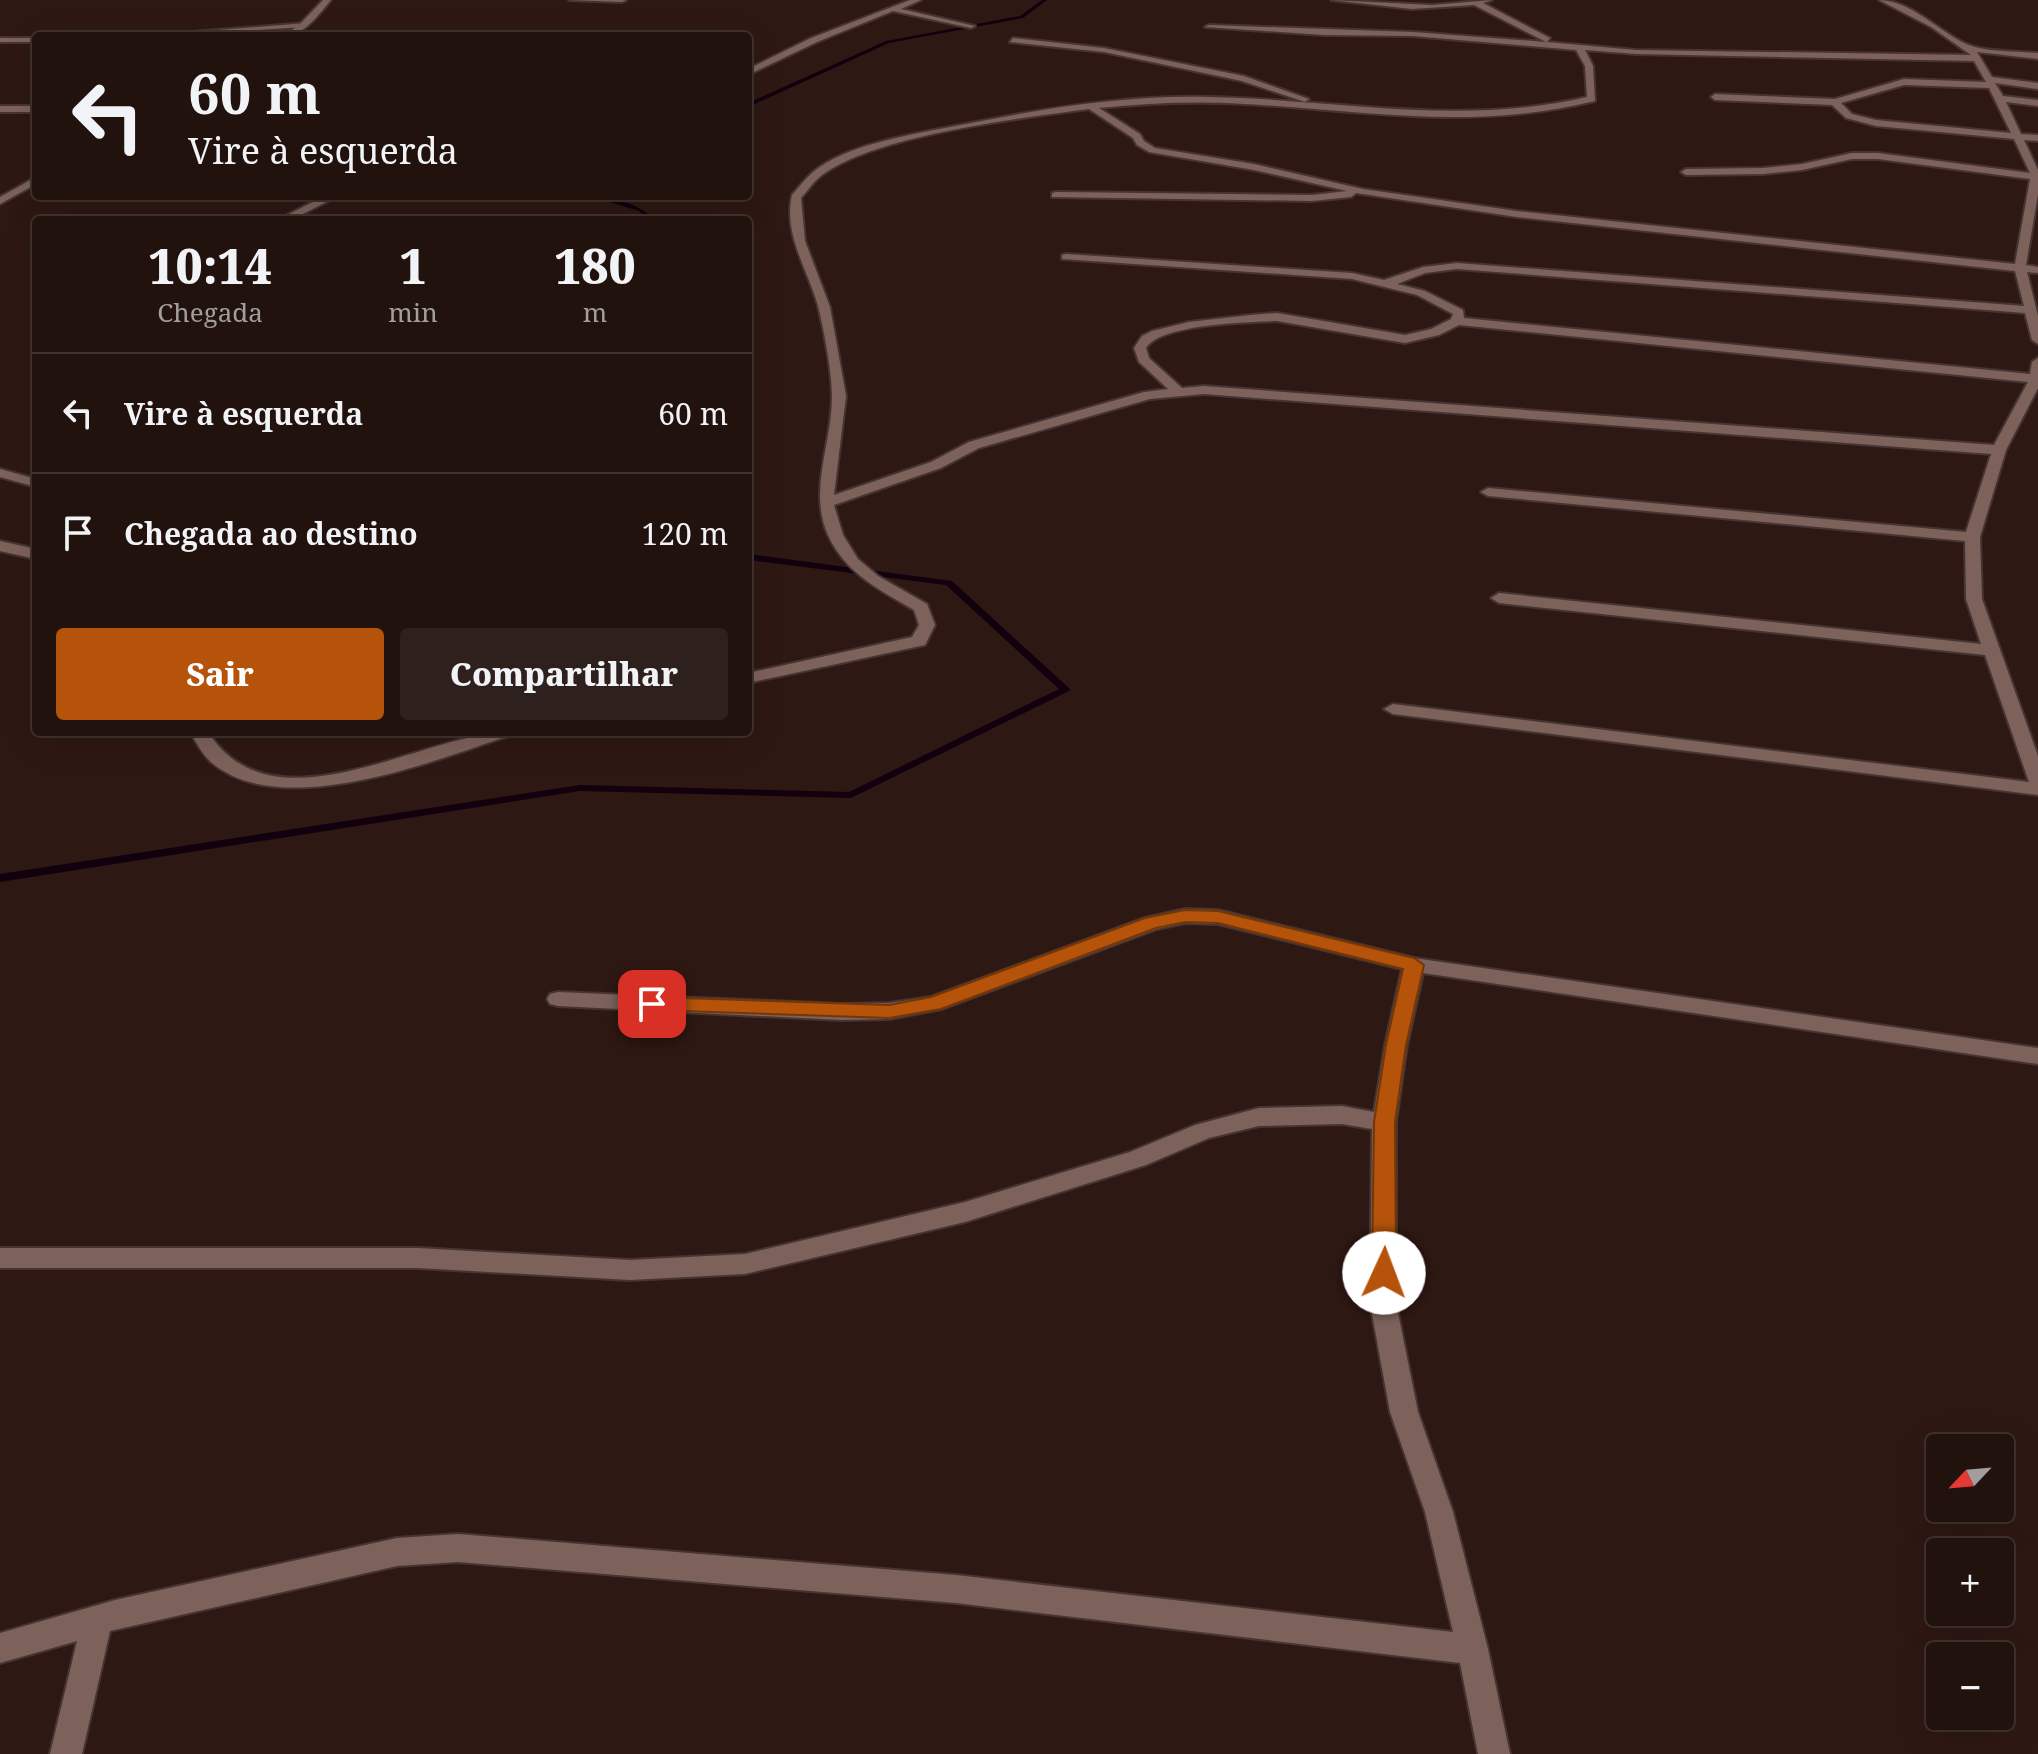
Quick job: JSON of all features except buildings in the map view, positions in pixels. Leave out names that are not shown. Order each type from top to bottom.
[{"type":"street","points":[[294,32],[327,0]]},
{"type":"street","points":[[573,0],[622,0]]},
{"type":"street","points":[[752,70],[814,40],[917,0]]},
{"type":"street","points":[[1335,0],[1402,5],[1488,0]]},
{"type":"street","points":[[1883,0],[1934,25],[1973,54],[2000,98],[2037,176],[2034,221],[2020,267],[2038,340]]},
{"type":"street","points":[[1476,3],[1556,44]]},
{"type":"street","points":[[892,9],[971,26]]},
{"type":"street","points":[[216,32],[304,25]]},
{"type":"street","points":[[1209,27],[1413,34],[1636,52],[2038,56]]},
{"type":"street","points":[[0,40],[32,40]]},
{"type":"street","points":[[0,50],[32,40]]},
{"type":"street","points":[[1013,40],[1104,50],[1244,79],[1331,109]]},
{"type":"street","points":[[752,677],[919,641],[927,625],[921,607],[872,579],[852,562],[835,535],[826,503],[839,396],[824,307],[799,241],[796,197],[819,172],[873,150],[1001,119],[1090,106],[1168,100],[1227,100],[1448,118],[1541,110],[1592,99],[1589,66],[1578,46]]},
{"type":"street","points":[[1589,66],[1636,52]]},
{"type":"street","points":[[1715,97],[1835,102],[1892,83],[1990,82],[2038,86]]},
{"type":"street","points":[[2000,98],[2038,103]]},
{"type":"street","points":[[1835,102],[1849,116],[1876,123],[2038,138]]},
{"type":"street","points":[[1090,106],[1137,136],[1140,143],[1152,150],[1254,167],[1363,192],[1517,214],[2038,270]]},
{"type":"street","points":[[0,109],[32,109]]},
{"type":"street","points":[[1686,172],[1763,171],[1802,167],[1852,156],[1878,156],[2037,176]]},
{"type":"street","points":[[0,201],[32,182]]},
{"type":"street","points":[[1056,195],[1312,198],[1363,192]]},
{"type":"street","points":[[290,216],[324,200]]},
{"type":"street","points":[[1066,257],[1330,273],[1421,293],[1459,313],[1457,321]]},
{"type":"street","points":[[1385,284],[1423,270],[1457,266],[2029,310]]},
{"type":"street","points":[[1177,391],[1143,359],[1140,348],[1147,337],[1170,330],[1257,317],[1277,317],[1405,339],[1435,332],[1457,321],[2037,373],[1999,450],[1972,537],[1974,599],[2038,782]]},
{"type":"street","points":[[826,503],[936,465],[974,445],[1149,395],[1177,391],[1219,391],[1999,450]]},
{"type":"street","points":[[0,473],[32,482]]},
{"type":"street","points":[[1488,492],[1972,537]]},
{"type":"street","points":[[0,546],[32,553]]},
{"type":"street","points":[[1499,598],[1990,650]]},
{"type":"street","points":[[1393,709],[2038,789]]},
{"type":"street","points":[[202,736],[220,761],[259,780],[309,782],[385,770],[490,736]]},
{"type":"street","points":[[558,999],[842,1012],[889,1011],[934,1004],[1152,923],[1185,916],[1218,917],[1414,965],[2038,1056]]},
{"type":"street","points":[[1414,965],[1396,1045],[1384,1122],[1383,1303],[1404,1412],[1439,1512],[1473,1649],[1494,1754]]},
{"type":"street","points":[[0,1258],[418,1258],[630,1270],[745,1264],[965,1212],[1138,1159],[1203,1131],[1259,1117],[1342,1115],[1384,1122]]},
{"type":"street","points":[[0,1648],[97,1620],[397,1552],[458,1548],[956,1589],[1473,1649]]},
{"type":"street","points":[[66,1754],[97,1620]]},
{"type":"waterway","points":[[752,103],[888,42],[1021,17],[1045,0]]},
{"type":"waterway","points":[[607,200],[641,210],[648,216]]},
{"type":"waterway","points":[[0,878],[580,788],[851,795],[1066,690],[949,583],[752,558]]},
{"type":"route","points":[[652,1004],[842,1012],[889,1011],[934,1004],[1152,923],[1185,916],[1218,917],[1414,965],[1396,1045],[1384,1122],[1384,1273]]}]
